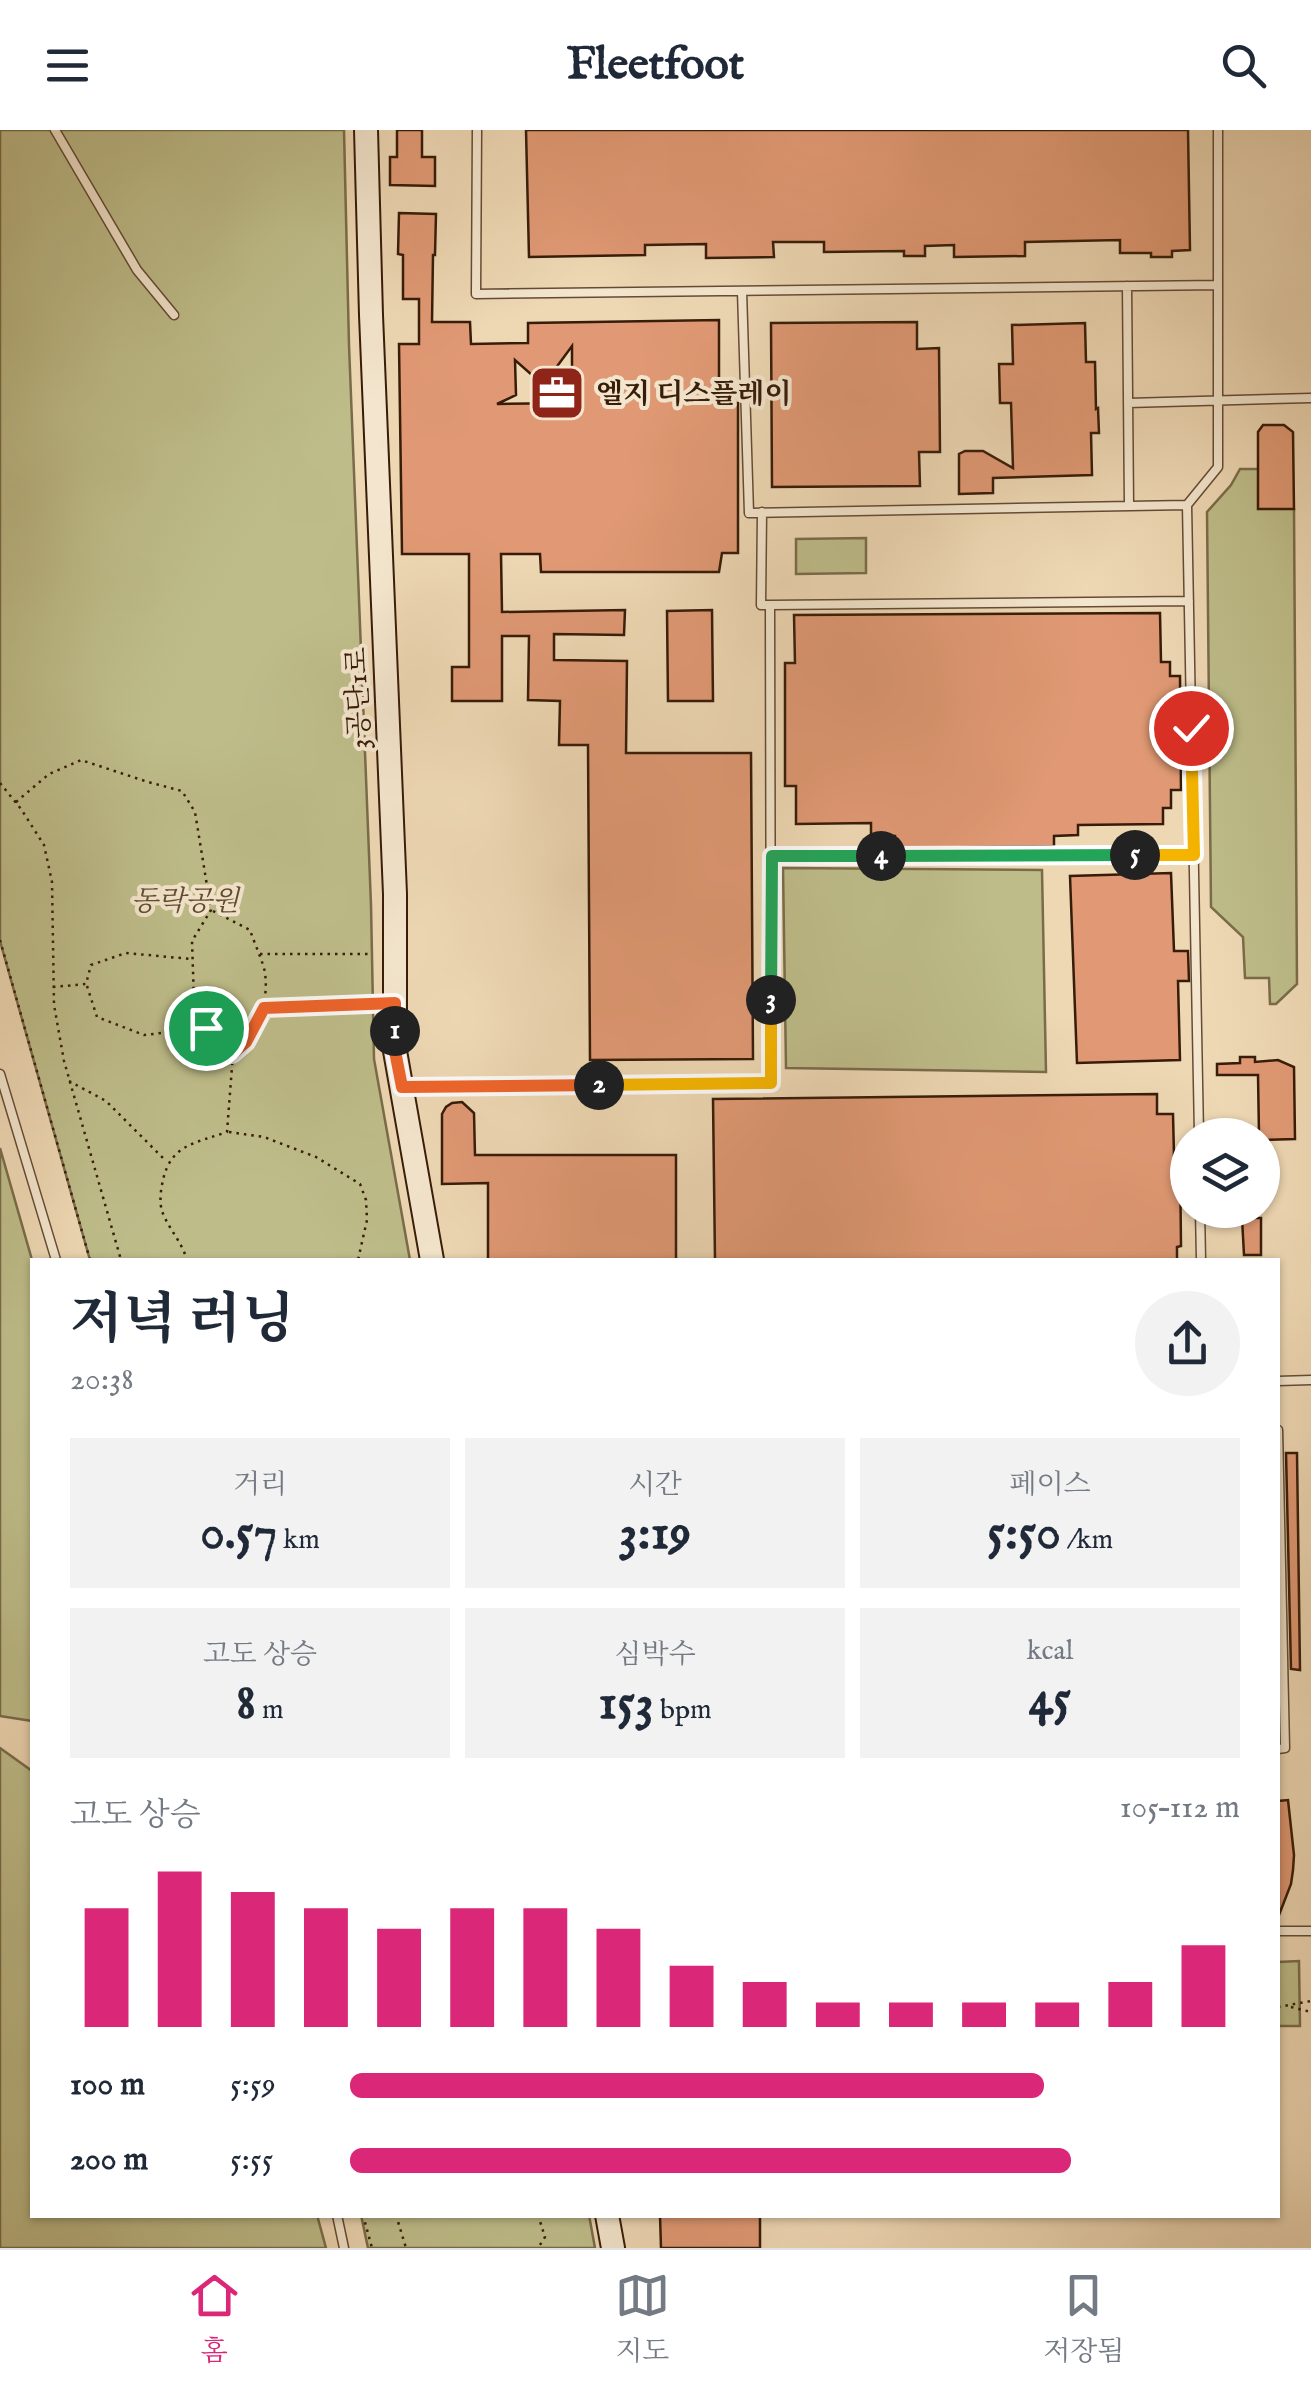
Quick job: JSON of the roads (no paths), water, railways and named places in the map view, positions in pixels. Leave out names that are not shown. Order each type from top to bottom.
[{"type":"street","name":"3공단1로","points":[[366,130],[395,894],[395,1051],[432,1258]]},
{"type":"street","points":[[608,2218],[613,2248]]},
{"type":"lane","points":[[55,130],[137,270],[174,316]]},
{"type":"lane","points":[[477,130],[476,294],[1218,285]]},
{"type":"lane","points":[[1199,1118],[1187,505],[1218,468],[1218,130]]},
{"type":"lane","points":[[1127,286],[1129,506]]},
{"type":"lane","points":[[742,290],[749,512],[1187,505]]},
{"type":"lane","points":[[1128,402],[1311,398]]},
{"type":"lane","points":[[762,512],[761,605],[1189,600]]},
{"type":"lane","points":[[402,1087],[771,1083],[770,604]]},
{"type":"lane","points":[[772,856],[1194,855]]},
{"type":"lane","points":[[0,1074],[55,1258]]},
{"type":"lane","points":[[1200,1228],[1201,1258]]},
{"type":"lane","points":[[1280,1380],[1311,1380]]},
{"type":"lane","points":[[1280,1521],[1285,1748],[1280,1748]]},
{"type":"lane","points":[[1280,1931],[1311,1932]]},
{"type":"lane","points":[[337,2218],[344,2248]]},
{"type":"place","name":"엘지 디스플레이","points":[[557,393]]},
{"type":"park label","name":"동락공원","points":[[185,900]]}]
